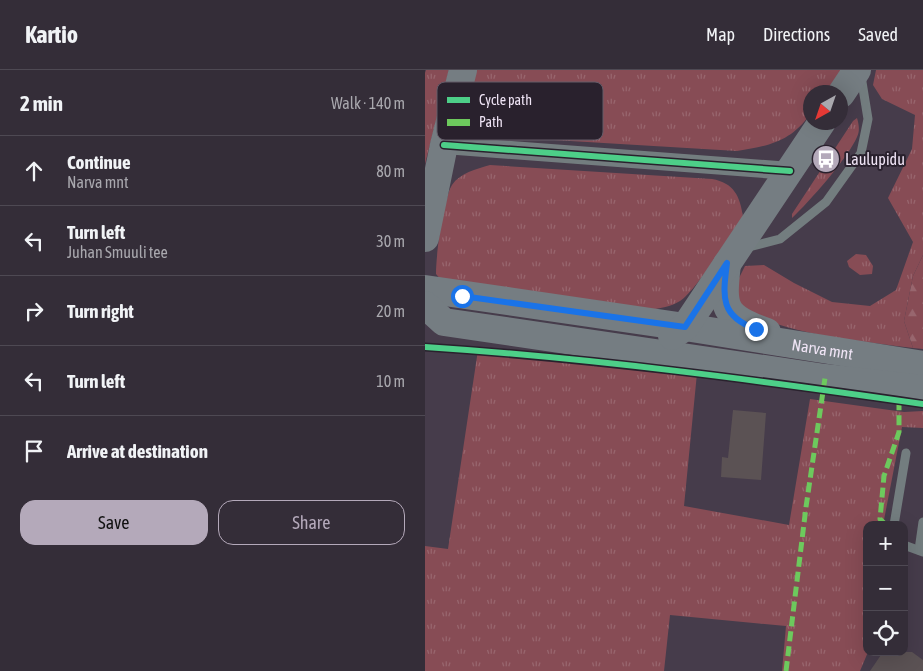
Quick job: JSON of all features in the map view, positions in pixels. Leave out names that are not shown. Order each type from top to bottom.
[{"type":"main road","points":[[847,85],[857,70]]},
{"type":"main road","points":[[625,348],[652,345],[667,340],[685,327],[817,130]]},
{"type":"main road","points":[[425,238],[445,140]]},
{"type":"main road","points":[[731,257],[723,296],[731,313],[741,322],[753,328],[812,347]]},
{"type":"main road","name":"Narva mnt","points":[[425,289],[685,327],[923,365]]},
{"type":"main road","name":"Narva mnt","points":[[434,314],[625,348],[825,378],[923,389]]},
{"type":"street","points":[[444,144],[790,171]]},
{"type":"lane","points":[[731,257],[780,240],[826,202],[861,153],[868,119],[861,70]]},
{"type":"lane","points":[[895,521],[906,453]]},
{"type":"lane","points":[[908,546],[921,551],[923,522]]},
{"type":"green space","points":[[426,70],[449,70],[446,82],[437,82],[437,117],[425,164]]},
{"type":"green space","points":[[476,70],[841,70],[831,85],[803,85],[803,123],[787,137],[759,147],[737,151],[553,140],[603,140],[603,82],[473,82]]},
{"type":"green space","points":[[876,70],[923,70],[923,255],[913,276],[904,321],[913,348],[823,335],[777,324],[757,316],[740,306],[736,284],[745,266],[764,265],[832,302],[870,306],[896,290],[913,242],[888,198],[912,149],[915,115],[882,99],[873,85]]},
{"type":"green space","points":[[857,118],[859,132],[852,146],[808,202],[792,218],[792,214],[853,121]]},
{"type":"green space","points":[[490,165],[712,179],[731,187],[738,197],[743,217],[704,275],[687,295],[680,301],[662,308],[650,310],[442,281],[436,274],[436,265],[446,203],[452,185],[459,177]]},
{"type":"green space","points":[[856,254],[866,255],[873,266],[872,274],[860,275],[849,267],[847,261]]},
{"type":"green space","points":[[923,255],[923,349],[913,348],[904,321],[913,276]]},
{"type":"green space","points":[[478,350],[531,354],[697,373],[684,506],[789,525],[810,399],[904,412],[923,411],[923,428],[902,427],[884,521],[863,521],[863,656],[866,656],[860,671],[782,671],[786,626],[670,615],[664,671],[425,671],[425,546],[448,549]]},
{"type":"building","points":[[733,410],[766,413],[761,480],[721,477],[722,457],[728,458]]},
{"type":"building","points":[[908,652],[912,652],[923,660],[923,671],[870,671],[880,656],[908,656]]},
{"type":"marked path","points":[[786,671],[806,507],[825,378]]},
{"type":"marked path","points":[[882,521],[880,519],[884,476],[899,432],[899,401]]},
{"type":"cycle path","points":[[444,145],[790,171]]},
{"type":"cycle path","points":[[425,347],[550,357],[674,371],[923,404]]},
{"type":"place","name":"Laulupidu","points":[[826,159]]},
{"type":"route","points":[[462,296],[685,327],[727,263],[723,296],[726,305],[731,313],[741,322],[756,329]]}]
